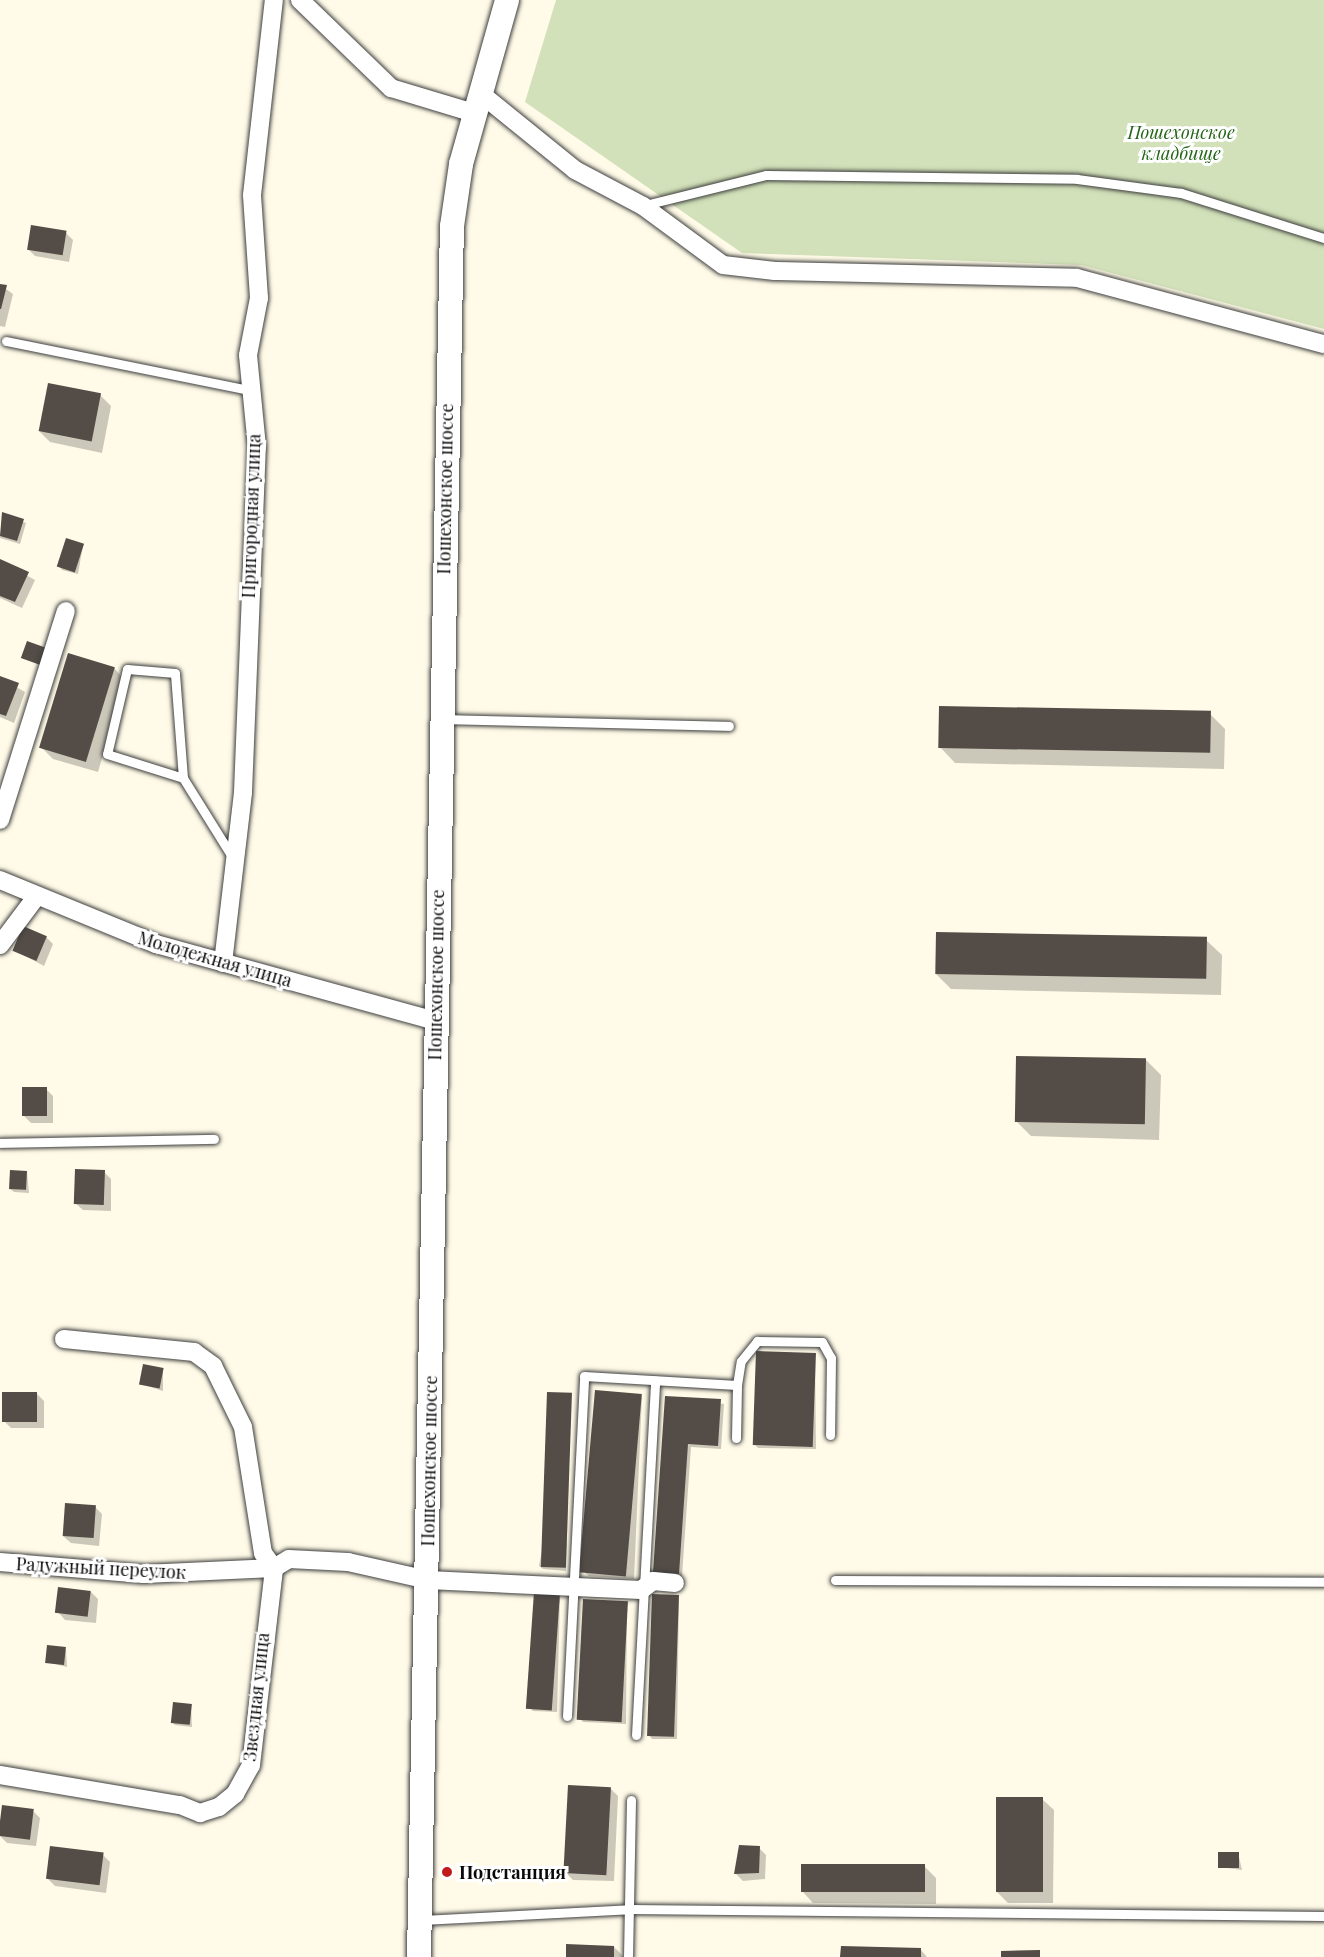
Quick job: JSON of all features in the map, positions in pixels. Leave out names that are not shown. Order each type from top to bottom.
[{"type":"street","name":"Пригородная улица","points":[[224,963],[236,862],[257,447],[248,355],[259,298],[252,195],[274,0]]},
{"type":"street","points":[[300,0],[391,88],[477,103],[575,170],[643,206],[723,265],[775,271],[1077,278],[1324,344]]},
{"type":"street","name":"Пошехонское шоссе","points":[[419,1957],[428,1580],[439,719],[452,226],[477,103],[507,0]]},
{"type":"street","points":[[0,820],[66,611]]},
{"type":"street","name":"Молодежная улица","points":[[0,880],[36,897],[156,944],[436,1021]]},
{"type":"street","points":[[0,945],[36,897]]},
{"type":"street","points":[[64,1339],[183,1350],[213,1366],[243,1427],[263,1553],[274,1568]]},
{"type":"street","name":"Радужный переулок","points":[[0,1562],[144,1574],[274,1568],[289,1559],[348,1562],[428,1580],[641,1590],[653,1581],[675,1583]]},
{"type":"street","name":"Звездная улица","points":[[0,1775],[180,1805],[200,1813],[219,1807],[235,1794],[251,1765],[274,1568]]},
{"type":"lane","points":[[643,206],[766,175],[1077,178],[1181,193],[1324,238]]},
{"type":"lane","points":[[6,341],[250,390]]},
{"type":"lane","points":[[183,778],[107,754],[127,669],[175,673],[183,778],[236,862]]},
{"type":"lane","points":[[439,719],[729,726]]},
{"type":"lane","points":[[0,1143],[214,1139]]},
{"type":"lane","points":[[736,1438],[737,1385],[741,1361],[757,1341],[822,1342],[831,1358],[830,1435]]},
{"type":"lane","points":[[567,1716],[584,1376],[737,1385]]},
{"type":"lane","points":[[636,1735],[641,1590],[655,1381]]},
{"type":"lane","points":[[835,1580],[1324,1582]]},
{"type":"lane","points":[[628,1957],[632,1800]]},
{"type":"lane","points":[[420,1920],[629,1909],[1324,1916]]},
{"type":"green space","name":"Пошехонское кладбище","points":[[556,0],[1324,0],[1324,329],[1081,265],[742,253],[525,102]]},
{"type":"building","points":[[31,225],[67,231],[63,255],[27,250]]},
{"type":"building","points":[[0,284],[7,285],[1,309],[0,309]]},
{"type":"building","points":[[48,383],[101,393],[92,441],[39,431]]},
{"type":"building","points":[[2,512],[24,519],[17,541],[0,536]]},
{"type":"building","points":[[66,538],[84,544],[75,572],[57,567]]},
{"type":"building","points":[[0,559],[29,572],[15,602],[0,596]]},
{"type":"building","points":[[27,641],[46,648],[40,665],[21,658]]},
{"type":"building","points":[[68,653],[115,667],[86,762],[39,748]]},
{"type":"building","points":[[0,676],[19,683],[6,716],[0,714]]},
{"type":"building","points":[[939,706],[1211,711],[1210,753],[938,748]]},
{"type":"building","points":[[23,926],[47,936],[36,961],[12,951]]},
{"type":"building","points":[[936,932],[1207,937],[1206,979],[935,974]]},
{"type":"building","points":[[1016,1056],[1146,1058],[1145,1124],[1015,1122]]},
{"type":"building","points":[[22,1087],[47,1087],[47,1116],[22,1116]]},
{"type":"building","points":[[75,1169],[105,1170],[104,1205],[74,1204]]},
{"type":"building","points":[[10,1170],[27,1171],[26,1190],[9,1189]]},
{"type":"building","points":[[756,1351],[816,1353],[813,1447],[753,1445]]},
{"type":"building","points":[[143,1364],[164,1368],[160,1389],[139,1385]]},
{"type":"building","points":[[595,1390],[642,1394],[626,1576],[579,1572]]},
{"type":"building","points":[[2,1392],[37,1392],[37,1422],[2,1422]]},
{"type":"building","points":[[547,1392],[572,1393],[566,1568],[541,1567]]},
{"type":"building","points":[[665,1396],[721,1399],[718,1446],[688,1444],[679,1574],[653,1572]]},
{"type":"building","points":[[65,1503],[96,1505],[94,1538],[63,1536]]},
{"type":"building","points":[[58,1587],[91,1591],[88,1617],[55,1613]]},
{"type":"building","points":[[534,1592],[560,1594],[552,1711],[526,1709]]},
{"type":"building","points":[[652,1594],[679,1595],[674,1737],[647,1736]]},
{"type":"building","points":[[583,1599],[628,1601],[622,1722],[577,1720]]},
{"type":"building","points":[[47,1645],[66,1647],[64,1665],[45,1663]]},
{"type":"building","points":[[173,1702],[192,1704],[190,1725],[171,1723]]},
{"type":"building","points":[[568,1785],[611,1787],[606,1875],[563,1873]]},
{"type":"building","points":[[996,1797],[1043,1797],[1043,1892],[996,1892]]},
{"type":"building","points":[[2,1805],[34,1809],[30,1840],[0,1836]]},
{"type":"building","points":[[739,1845],[760,1846],[759,1873],[734,1874]]},
{"type":"building","points":[[50,1846],[104,1853],[100,1885],[46,1879]]},
{"type":"building","points":[[1218,1852],[1239,1852],[1239,1868],[1218,1868]]},
{"type":"building","points":[[801,1864],[925,1864],[925,1892],[801,1892]]},
{"type":"building","points":[[566,1944],[614,1946],[614,1957],[566,1957]]},
{"type":"building","points":[[841,1946],[921,1948],[921,1957],[840,1957]]},
{"type":"building","points":[[1040,1950],[1040,1957],[1001,1957],[1001,1951]]},
{"type":"place","name":"Подстанция","points":[[447,1872]]}]
